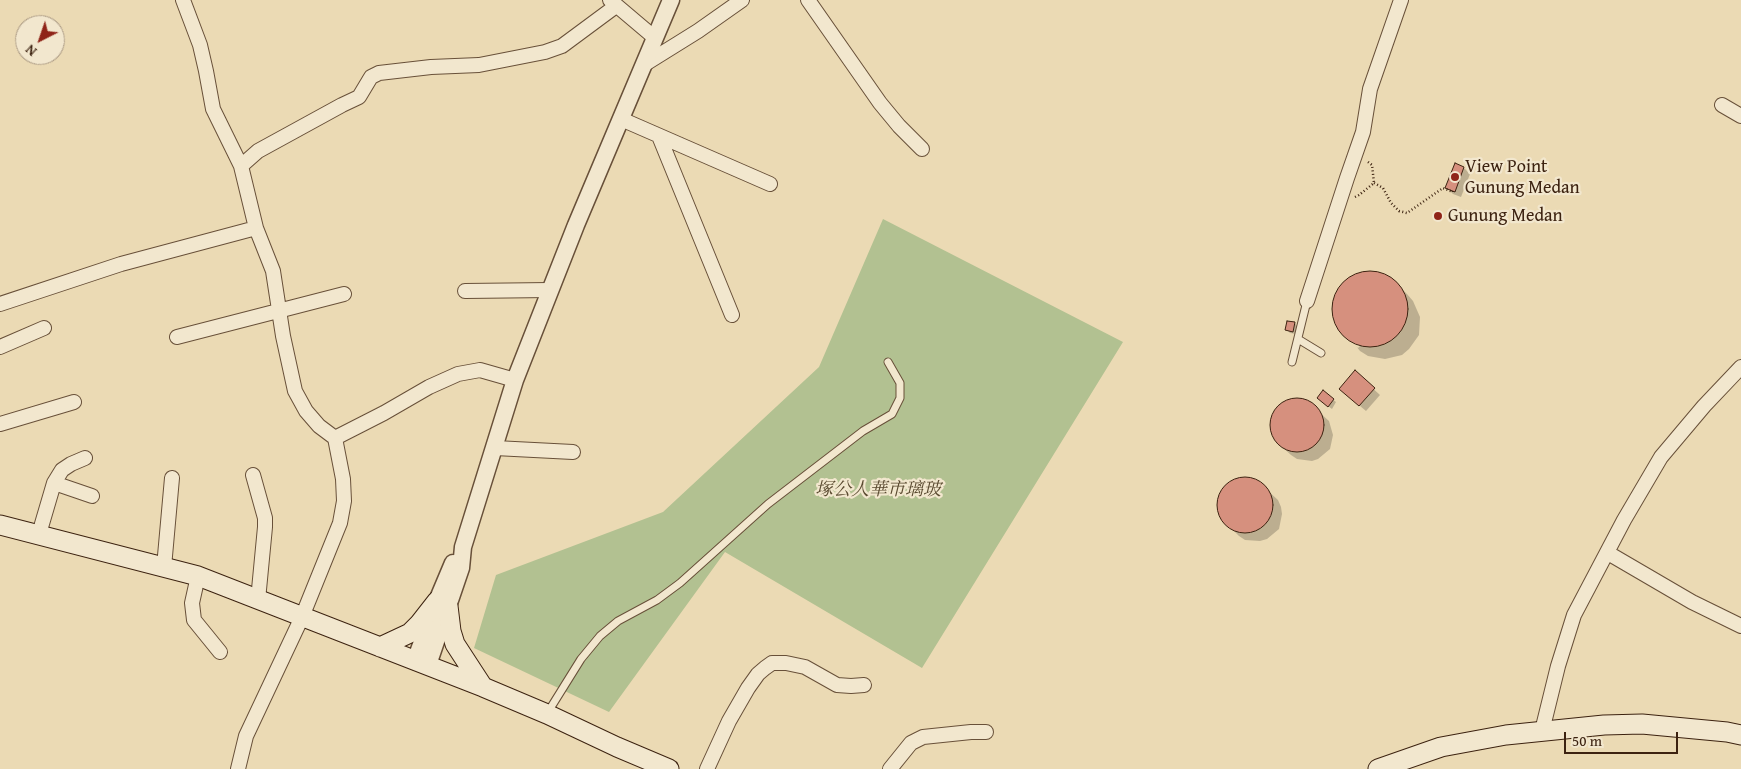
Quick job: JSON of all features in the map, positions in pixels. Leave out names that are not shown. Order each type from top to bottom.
[{"type":"main road","points":[[0,526],[38,534],[198,576],[482,687],[669,769]]},
{"type":"main road","points":[[380,647],[410,633],[442,604],[455,644],[482,687]]},
{"type":"main road","points":[[1382,768],[1441,747],[1506,735],[1604,725],[1642,724],[1741,735]]},
{"type":"street","points":[[183,0],[200,45],[213,109],[242,166],[256,228],[273,271],[279,311],[296,391],[306,411],[319,426],[335,438],[343,479],[343,508],[340,522],[302,617],[246,736],[238,769]]},
{"type":"street","points":[[421,663],[442,604],[451,565],[461,554],[515,380],[550,290],[671,0]]},
{"type":"street","points":[[645,64],[698,31],[742,0]]},
{"type":"street","points":[[808,0],[880,103],[898,126],[922,149]]},
{"type":"street","points":[[1307,301],[1363,132],[1370,89],[1401,0]]},
{"type":"street","points":[[242,166],[258,151],[359,97],[371,77],[379,73],[430,67],[479,65],[545,52],[562,46],[613,3],[655,38]]},
{"type":"street","points":[[1722,105],[1741,116]]},
{"type":"street","points":[[621,119],[770,184]]},
{"type":"street","points":[[659,136],[732,315]]},
{"type":"street","points":[[0,304],[121,264],[256,228]]},
{"type":"street","points":[[465,291],[550,290]]},
{"type":"street","points":[[177,337],[344,294]]},
{"type":"street","points":[[0,347],[44,328]]},
{"type":"street","points":[[1542,731],[1558,666],[1574,615],[1640,491],[1661,457],[1704,406],[1741,367]]},
{"type":"street","points":[[335,438],[429,387],[458,374],[480,370],[515,380]]},
{"type":"street","points":[[0,424],[74,402]]},
{"type":"street","points":[[495,448],[573,452]]},
{"type":"street","points":[[38,534],[54,483],[62,470],[85,458]]},
{"type":"street","points":[[253,475],[265,518],[265,538],[258,600]]},
{"type":"street","points":[[164,567],[172,478]]},
{"type":"street","points":[[54,483],[92,496]]},
{"type":"street","points":[[1608,553],[1692,602],[1741,626]]},
{"type":"street","points":[[198,576],[192,603],[194,620],[220,652]]},
{"type":"street","points":[[707,769],[729,721],[748,688],[758,674],[772,663],[786,663],[805,667],[837,685],[864,686]]},
{"type":"street","points":[[890,769],[911,743],[923,737],[986,732]]},
{"type":"lane","points":[[1292,362],[1307,301]]},
{"type":"lane","points":[[1298,339],[1321,353]]},
{"type":"lane","points":[[547,714],[581,659],[600,636],[618,622],[657,600],[680,583],[768,504],[863,432],[892,414],[900,398],[900,383],[888,362]]},
{"type":"path","points":[[1356,153],[1372,165],[1374,183],[1383,188],[1391,203],[1399,211],[1407,213],[1443,188],[1453,191]]},
{"type":"green space","name":"塚公人華市璃玻","points":[[883,219],[1123,342],[922,668],[725,552],[609,712],[474,648],[496,575],[663,512],[819,367]]},
{"type":"building","name":"View Point Gunung Medan","points":[[1455,163],[1464,167],[1455,192],[1445,188]]},
{"type":"building","points":[[1370,271],[1385,274],[1397,282],[1405,294],[1408,309],[1405,324],[1397,336],[1385,344],[1370,347],[1355,344],[1343,336],[1335,324],[1332,309],[1335,294],[1343,282],[1355,274]]},
{"type":"building","points":[[1287,321],[1295,322],[1293,332],[1285,330]]},
{"type":"building","points":[[1355,370],[1375,388],[1359,406],[1339,389]]},
{"type":"building","points":[[1323,390],[1334,399],[1328,407],[1317,398]]},
{"type":"building","points":[[1292,398],[1302,398],[1312,402],[1320,410],[1324,425],[1320,440],[1312,448],[1302,452],[1292,452],[1282,448],[1274,440],[1270,430],[1270,420],[1274,410],[1282,402]]},
{"type":"building","points":[[1245,477],[1256,479],[1265,485],[1271,494],[1273,505],[1271,516],[1265,525],[1256,531],[1245,533],[1234,531],[1225,525],[1219,516],[1217,505],[1219,494],[1225,485],[1234,479]]},
{"type":"place","name":"View Point Gunung Medan","points":[[1455,177]]},
{"type":"place","name":"Gunung Medan","points":[[1438,216]]}]
